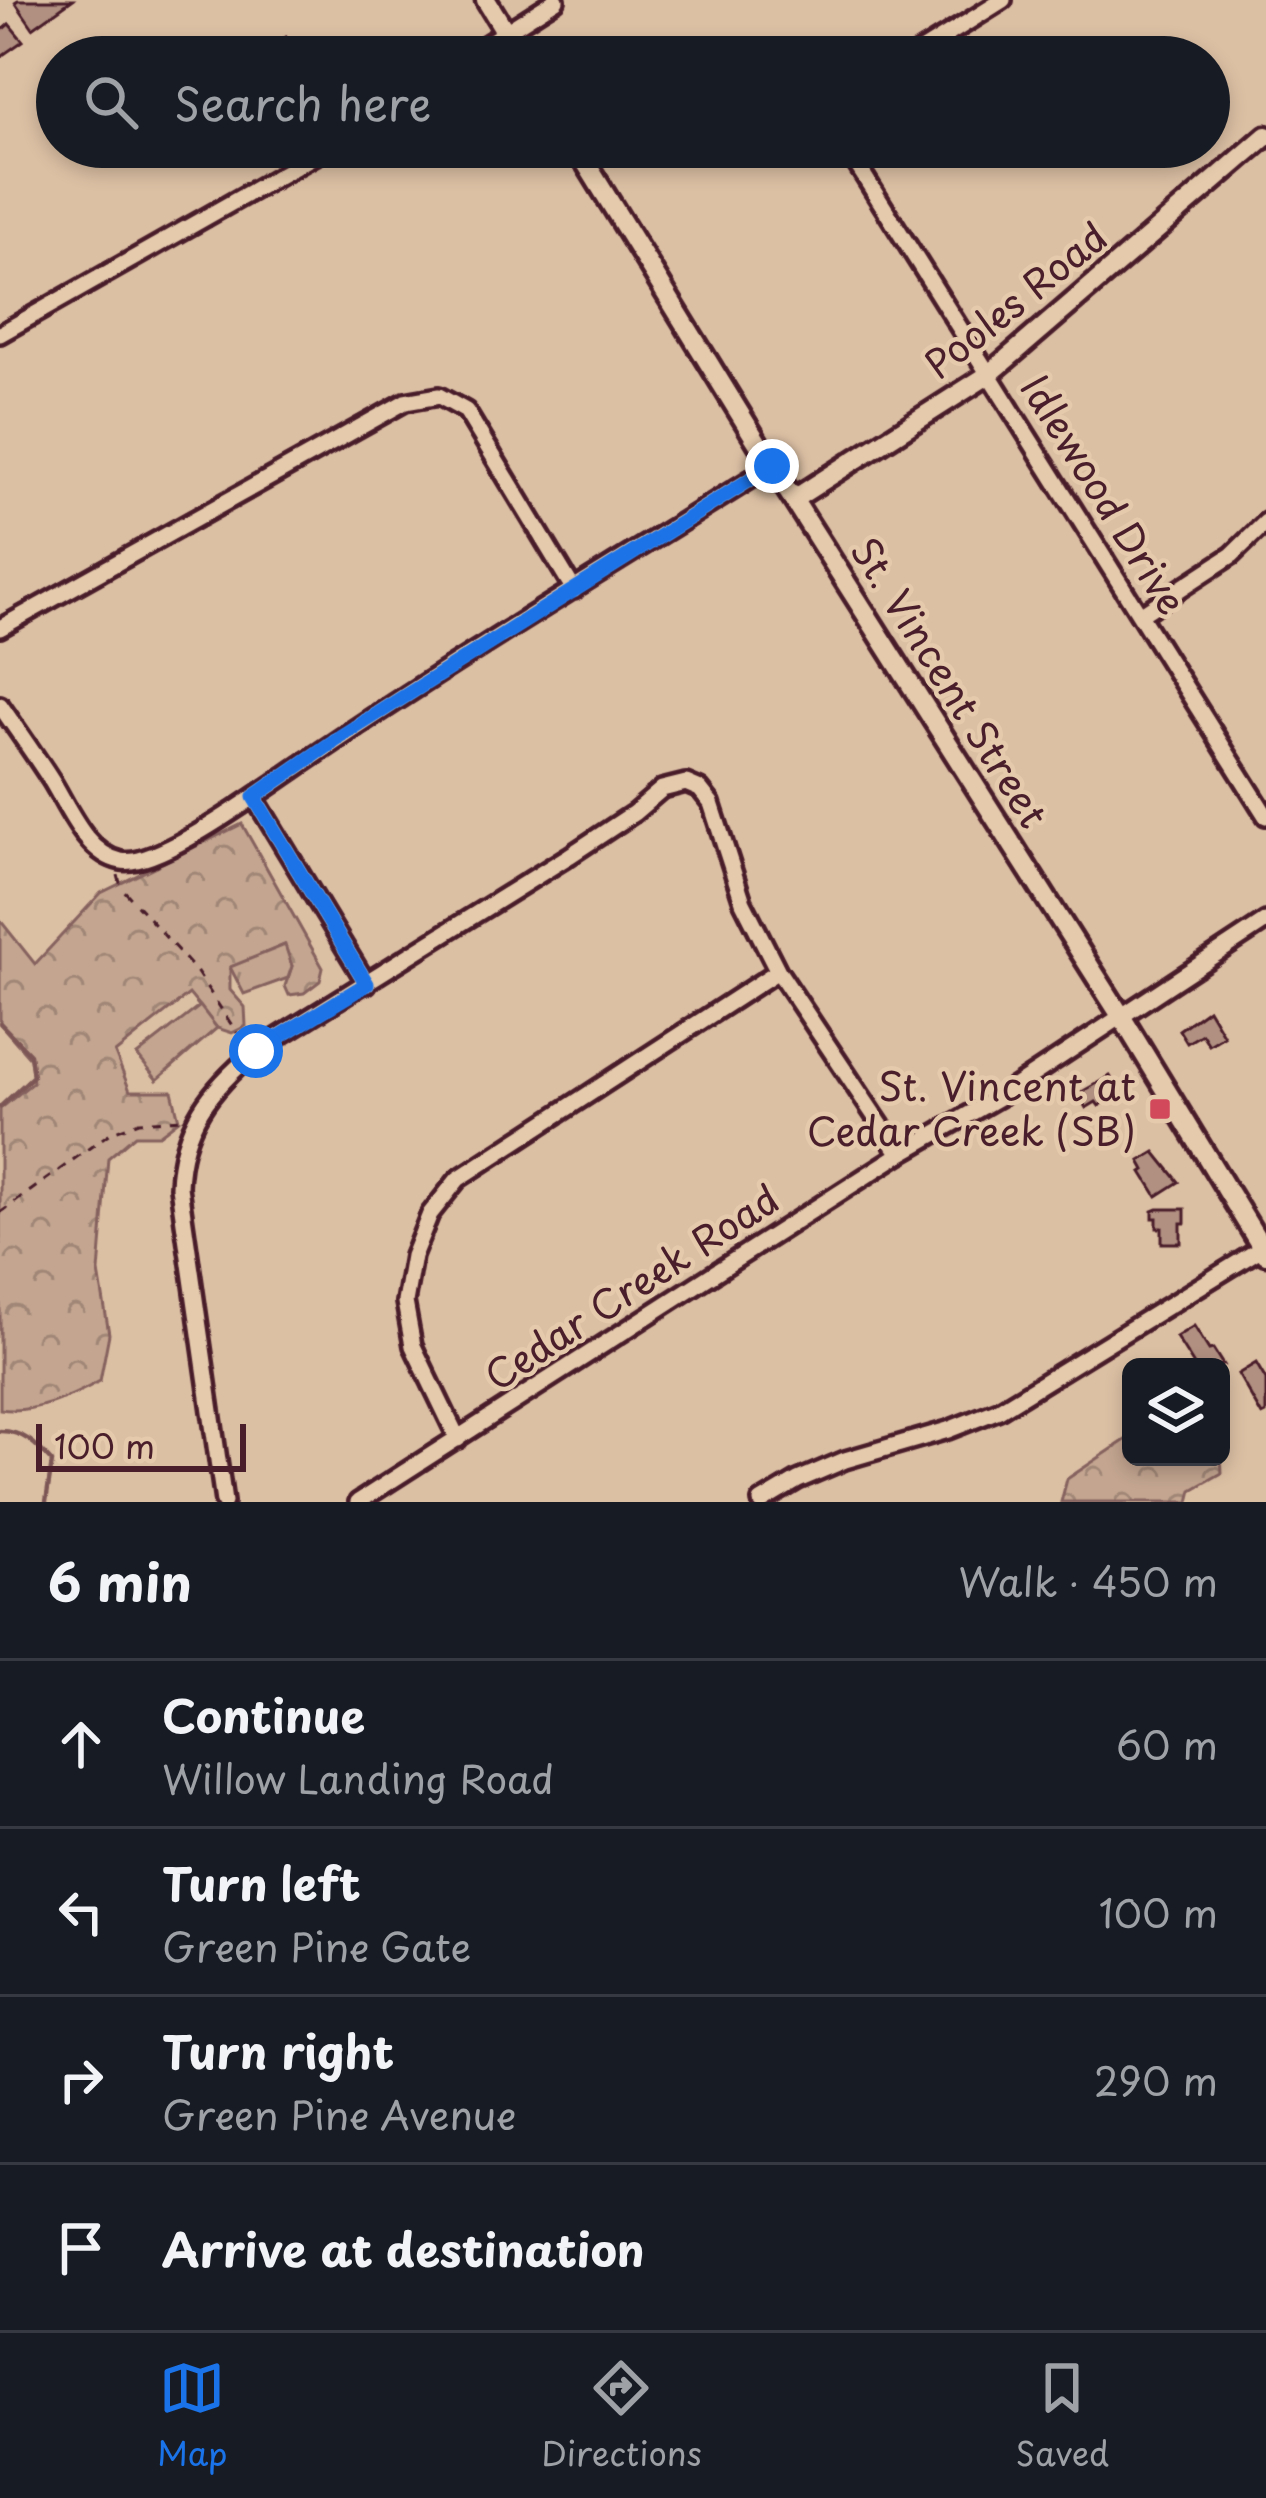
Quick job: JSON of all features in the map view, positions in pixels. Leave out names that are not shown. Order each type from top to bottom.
[{"type":"street","points":[[485,0],[508,36]]},
{"type":"street","points":[[499,36],[556,0]]},
{"type":"street","points":[[946,36],[1003,0]]},
{"type":"street","name":"Pooles Road","points":[[1230,167],[1266,136]]},
{"type":"street","points":[[0,334],[293,168]]},
{"type":"street","name":"St. Vincent Street","points":[[589,168],[1264,1251]]},
{"type":"street","name":"Idlewood Drive","points":[[859,168],[1266,816]]},
{"type":"street","name":"Pooles Road","points":[[794,500],[988,375],[1229,168]]},
{"type":"street","points":[[0,628],[405,402],[439,396],[466,411],[574,590]]},
{"type":"street","points":[[0,705],[81,830],[117,861],[138,862],[171,848],[254,797],[343,735],[772,466]]},
{"type":"street","points":[[1140,615],[1232,555],[1266,522]]},
{"type":"street","points":[[224,1502],[180,1173],[196,1119],[215,1087],[256,1051],[569,856],[662,789],[686,783],[700,789],[711,803],[743,902],[778,971],[900,1154]]},
{"type":"street","points":[[254,797],[367,984]]},
{"type":"street","name":"Cedar Creek Road","points":[[358,1502],[1266,921]]},
{"type":"street","points":[[458,1439],[413,1346],[406,1302],[412,1256],[430,1214],[458,1179],[778,971]]},
{"type":"street","points":[[761,1502],[844,1460],[999,1410],[1264,1251]]},
{"type":"path","points":[[117,861],[122,886],[196,971],[237,1033]]},
{"type":"path","points":[[0,1213],[110,1133],[139,1122],[196,1119]]},
{"type":"green space","points":[[242,824],[323,968],[320,981],[304,993],[289,995],[285,986],[292,966],[284,945],[230,968],[230,990],[245,1007],[246,1026],[232,1033],[217,1028],[189,994],[115,1053],[130,1091],[172,1091],[179,1120],[159,1135],[135,1135],[108,1158],[99,1272],[109,1334],[100,1381],[39,1407],[0,1409],[0,1109],[33,1082],[30,1058],[0,1024],[0,920],[35,964],[101,893]]},
{"type":"green space","points":[[285,945],[292,966],[288,978],[244,994],[230,967]]},
{"type":"green space","points":[[200,1006],[217,1028],[157,1080],[137,1055]]},
{"type":"green space","points":[[1122,1442],[1122,1466],[1222,1466],[1222,1473],[1192,1490],[1189,1502],[1061,1502],[1067,1479]]},
{"type":"building","points":[[18,0],[72,0],[33,28]]},
{"type":"building","points":[[9,24],[23,41],[0,57],[0,32]]},
{"type":"building","points":[[1208,1009],[1224,1036],[1209,1045],[1202,1034],[1187,1043],[1179,1030]]},
{"type":"building","points":[[1110,1076],[1120,1092],[1099,1106],[1096,1102],[1086,1108],[1078,1094]]},
{"type":"building","points":[[1155,1152],[1179,1182],[1157,1196],[1140,1161]]},
{"type":"building","points":[[1158,1209],[1185,1209],[1181,1243],[1162,1243],[1162,1228],[1157,1228],[1157,1218],[1153,1218]]},
{"type":"building","points":[[1194,1326],[1219,1358],[1189,1358],[1176,1337]]},
{"type":"building","points":[[1256,1363],[1266,1380],[1266,1414],[1262,1416],[1238,1374]]},
{"type":"waterway","points":[[0,1023],[30,1054],[33,1076],[0,1107]]},
{"type":"waterway","points":[[0,1431],[23,1436],[52,1462],[46,1502]]},
{"type":"place","name":"St. Vincent at Cedar Creek (SB)","points":[[1160,1109]]},
{"type":"route","points":[[256,1051],[367,984],[254,797],[343,735],[772,466]]}]
